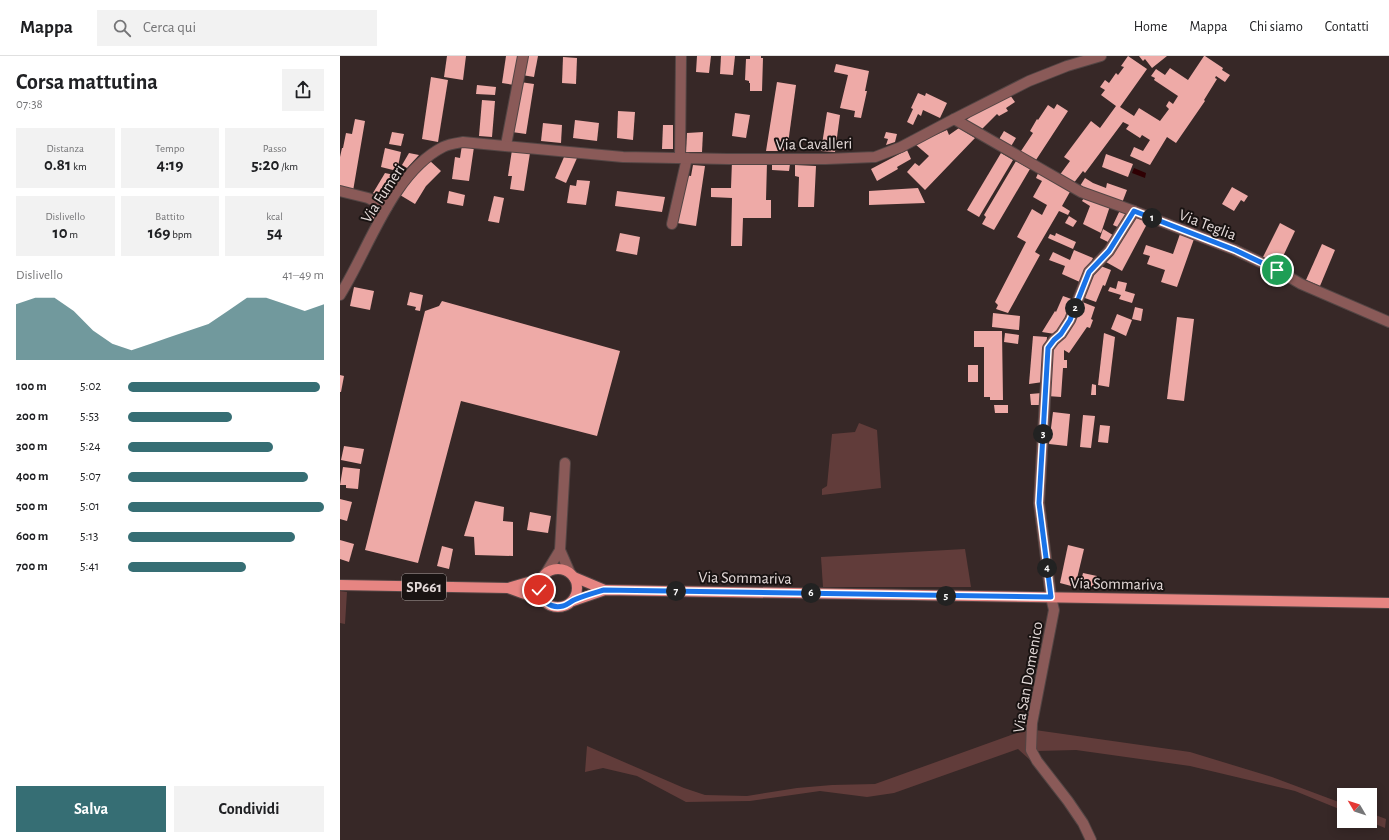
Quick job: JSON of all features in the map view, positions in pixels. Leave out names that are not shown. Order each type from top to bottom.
[{"type":"main road","points":[[558,569],[565,570],[572,575],[577,583],[578,589],[573,601],[568,605],[556,607],[544,601],[539,590],[544,575],[552,570],[558,569]]},
{"type":"main road","name":"SP661","points":[[508,588],[544,575]]},
{"type":"main road","name":"Via Sommariva","points":[[572,575],[604,590]]},
{"type":"main road","name":"SP661","points":[[340,585],[508,588],[544,601]]},
{"type":"main road","name":"Via Sommariva","points":[[573,601],[604,590],[1389,603]]},
{"type":"street","points":[[506,145],[523,56]]},
{"type":"street","points":[[672,224],[684,158],[681,56]]},
{"type":"street","name":"Via Cavalleri","points":[[506,145],[623,157],[826,159],[875,157],[901,147],[1029,81],[1067,66],[1101,56]]},
{"type":"street","name":"Via Teglia","points":[[954,119],[1081,192],[1134,211],[1253,258],[1301,284],[1389,322]]},
{"type":"street","name":"Via Fumeri","points":[[340,295],[352,277],[387,207],[405,178],[424,159],[444,147],[464,142],[506,145]]},
{"type":"street","points":[[340,192],[368,198],[387,207]]},
{"type":"street","name":"Via San Domenico","points":[[1091,840],[1083,823],[1068,801],[1037,762],[1031,750],[1032,723],[1054,610],[1039,503],[1048,348],[1061,334],[1070,320],[1089,272],[1109,251],[1134,211]]},
{"type":"street","points":[[565,463],[560,550],[572,575]]},
{"type":"street","points":[[544,575],[560,550]]},
{"type":"shaded area","points":[[1134,168],[1146,173],[1145,178],[1132,173]]},
{"type":"shaded area","points":[[859,423],[877,430],[881,488],[822,495],[822,489],[827,486],[832,434],[855,432]]},
{"type":"shaded area","points":[[965,549],[971,587],[823,587],[821,557]]},
{"type":"shaded area","points":[[340,591],[347,592],[345,624],[340,623]]},
{"type":"shaded area","points":[[1028,729],[1042,771],[1018,749],[894,793],[867,797],[820,791],[750,801],[686,802],[637,776],[603,768],[585,772],[587,746],[684,788],[705,795],[747,796],[797,788],[832,785],[875,784]]},
{"type":"shaded area","points":[[1035,730],[1190,752],[1272,777],[1337,801],[1337,808],[1295,791],[1190,766],[1076,750],[1036,751]]},
{"type":"shaded area","points":[[1377,816],[1386,819],[1385,828],[1377,825]]},
{"type":"building","points":[[447,56],[466,56],[463,80],[444,77]]},
{"type":"building","points":[[506,56],[519,56],[514,85],[502,83]]},
{"type":"building","points":[[525,56],[538,56],[534,77],[522,75]]},
{"type":"building","points":[[697,56],[711,56],[709,73],[696,72]]},
{"type":"building","points":[[721,56],[735,56],[733,75],[720,74]]},
{"type":"building","points":[[750,56],[761,56],[761,58],[763,58],[762,91],[750,91],[750,83],[749,81],[745,80],[746,59],[750,59]]},
{"type":"building","points":[[1128,56],[1147,69],[1120,107],[1134,116],[1139,108],[1160,121],[1169,109],[1166,106],[1169,101],[1173,104],[1178,96],[1154,80],[1155,78],[1151,76],[1156,69],[1165,75],[1170,68],[1188,80],[1205,56],[1223,68],[1222,70],[1230,75],[1225,82],[1216,76],[1215,78],[1217,79],[1204,100],[1205,101],[1176,143],[1167,137],[1150,165],[1130,156],[1134,147],[1143,151],[1150,140],[1142,135],[1140,138],[1126,129],[1129,125],[1123,122],[1085,173],[1083,171],[1073,184],[1059,176],[1070,161],[1064,157],[1091,121],[1100,128],[1116,106],[1101,95],[1105,90],[1100,87],[1105,80],[1109,83],[1116,73],[1118,75],[1124,67],[1121,66]]},
{"type":"building","points":[[1139,56],[1167,56],[1152,68],[1145,59],[1143,61]]},
{"type":"building","points":[[563,57],[577,58],[576,84],[562,83]]},
{"type":"building","points":[[836,64],[869,71],[865,91],[867,91],[861,118],[854,117],[855,111],[840,108],[848,75],[834,72]]},
{"type":"building","points":[[431,77],[448,80],[438,142],[422,139]]},
{"type":"building","points":[[520,82],[534,84],[526,134],[512,132]]},
{"type":"building","points":[[777,82],[796,85],[787,151],[766,151]]},
{"type":"building","points":[[477,85],[496,87],[495,95],[476,94]]},
{"type":"building","points":[[918,93],[925,96],[926,93],[947,103],[940,118],[923,110],[921,116],[918,114],[913,125],[907,122],[913,109],[911,108]]},
{"type":"building","points":[[1010,95],[1015,102],[1006,108],[1008,111],[999,116],[997,114],[980,131],[964,122],[981,108],[982,110]]},
{"type":"building","points":[[482,100],[495,101],[492,137],[479,136]]},
{"type":"building","points":[[1057,104],[1068,111],[1034,163],[1019,154],[1033,133],[1030,131],[1037,119],[1038,120],[1048,105],[1054,109]]},
{"type":"building","points":[[618,111],[635,112],[633,140],[617,138]]},
{"type":"building","points":[[827,112],[840,115],[835,152],[821,151]]},
{"type":"building","points":[[735,113],[750,115],[746,138],[732,136]]},
{"type":"building","points":[[355,119],[365,121],[353,191],[340,189],[340,157],[346,133],[352,134]]},
{"type":"building","points":[[575,120],[599,123],[597,141],[573,138]]},
{"type":"building","points":[[543,123],[562,125],[561,143],[541,141]]},
{"type":"building","points":[[663,125],[673,125],[673,149],[662,149]]},
{"type":"building","points":[[959,128],[975,138],[925,190],[907,172],[915,163],[919,166],[929,156],[915,144],[947,130],[949,135]]},
{"type":"building","points":[[1004,131],[1016,138],[1010,148],[998,141]]},
{"type":"building","points":[[392,132],[404,134],[401,146],[389,144]]},
{"type":"building","points":[[703,132],[702,152],[686,152],[687,133]]},
{"type":"building","points":[[886,132],[897,134],[895,142],[886,145],[888,139],[884,138]]},
{"type":"building","points":[[462,145],[474,147],[469,181],[452,179],[455,157],[460,158]]},
{"type":"building","points":[[385,148],[401,152],[397,171],[381,167]]},
{"type":"building","points":[[512,150],[530,153],[524,191],[510,189],[512,176],[508,176]]},
{"type":"building","points":[[907,150],[911,159],[897,167],[898,169],[877,181],[871,169]]},
{"type":"building","points":[[409,153],[419,155],[407,168],[402,165]]},
{"type":"building","points":[[1001,153],[1013,160],[979,217],[967,210]]},
{"type":"building","points":[[1106,154],[1133,164],[1128,177],[1102,167]]},
{"type":"building","points":[[564,157],[577,158],[566,183],[555,178]]},
{"type":"building","points":[[429,160],[441,171],[426,186],[415,204],[400,195],[412,176]]},
{"type":"building","points":[[732,161],[767,162],[766,200],[771,200],[771,218],[743,218],[742,246],[731,246],[732,198],[711,197],[711,188],[731,188]]},
{"type":"building","points":[[1016,161],[1030,169],[994,230],[982,224],[986,217],[984,215]]},
{"type":"building","points":[[772,163],[790,164],[789,171],[772,170]]},
{"type":"building","points":[[693,165],[705,166],[696,226],[677,223],[684,175],[691,176]]},
{"type":"building","points":[[795,165],[816,166],[814,207],[798,207],[799,177],[795,176]]},
{"type":"building","points":[[1039,171],[1071,190],[1062,206],[1070,211],[1068,215],[1059,211],[1035,252],[1040,255],[1008,313],[996,309],[998,305],[995,302],[1026,242],[1017,237],[1032,209],[1042,215],[1047,205],[1033,197],[1042,181],[1036,178]]},
{"type":"building","points":[[385,173],[399,176],[385,200],[373,193]]},
{"type":"building","points":[[1085,178],[1106,188],[1107,183],[1127,190],[1122,203],[1090,192],[1080,186]]},
{"type":"building","points":[[577,180],[590,181],[586,205],[567,203],[570,185],[576,186]]},
{"type":"building","points":[[1232,187],[1248,196],[1244,202],[1241,200],[1234,211],[1222,204]]},
{"type":"building","points":[[918,188],[925,203],[869,205],[869,191]]},
{"type":"building","points":[[449,191],[465,195],[463,206],[447,203]]},
{"type":"building","points":[[617,191],[665,197],[662,212],[615,206]]},
{"type":"building","points":[[494,196],[504,198],[499,223],[488,221]]},
{"type":"building","points":[[1085,196],[1110,206],[1101,233],[1083,224],[1090,206],[1082,201]]},
{"type":"building","points":[[374,204],[381,208],[373,220],[367,216]]},
{"type":"building","points":[[1120,210],[1128,213],[1120,228],[1113,225]]},
{"type":"building","points":[[1069,216],[1077,221],[1073,227],[1065,223]]},
{"type":"building","points":[[1132,216],[1148,222],[1122,271],[1106,262]]},
{"type":"building","points":[[1280,223],[1295,231],[1278,267],[1262,259]]},
{"type":"building","points":[[1103,229],[1116,237],[1112,244],[1100,238]]},
{"type":"building","points":[[620,233],[640,237],[637,255],[616,251]]},
{"type":"building","points":[[1056,233],[1076,242],[1073,249],[1048,238],[1050,234],[1055,236]]},
{"type":"building","points":[[1180,234],[1194,239],[1177,287],[1161,282],[1165,270],[1147,264],[1150,256],[1143,254],[1146,245],[1173,254]]},
{"type":"building","points":[[1322,244],[1335,250],[1320,286],[1306,280]]},
{"type":"building","points":[[1074,250],[1093,258],[1082,283],[1062,274],[1065,266],[1049,260],[1053,252],[1070,260]]},
{"type":"building","points":[[1098,265],[1111,270],[1105,286],[1103,285],[1096,302],[1082,297]]},
{"type":"building","points":[[1118,281],[1127,283],[1125,291],[1135,294],[1132,303],[1119,299],[1121,295],[1108,291],[1110,287],[1116,289]]},
{"type":"building","points":[[354,287],[374,291],[370,310],[350,306]]},
{"type":"building","points":[[410,292],[423,295],[420,311],[415,310],[416,307],[407,305]]},
{"type":"building","points":[[1063,296],[1074,300],[1068,317],[1055,334],[1042,332],[1055,311],[1056,312]]},
{"type":"building","points":[[442,301],[620,351],[597,436],[461,401],[418,563],[365,550],[425,311],[439,306]]},
{"type":"building","points":[[1080,301],[1095,307],[1091,319],[1093,320],[1090,328],[1087,327],[1069,353],[1064,350],[1064,360],[1067,360],[1067,368],[1063,368],[1061,397],[1047,396],[1051,348]]},
{"type":"building","points":[[1135,307],[1143,309],[1141,321],[1132,319]]},
{"type":"building","points":[[993,313],[1020,316],[1019,330],[992,327]]},
{"type":"building","points":[[1117,314],[1132,320],[1126,336],[1111,329]]},
{"type":"building","points":[[1177,317],[1194,319],[1184,401],[1167,399]]},
{"type":"building","points":[[974,331],[1002,331],[1003,400],[990,400],[990,397],[984,397],[984,347],[974,347]]},
{"type":"building","points":[[1005,333],[1019,335],[1018,344],[1004,342]]},
{"type":"building","points":[[1104,333],[1115,337],[1109,387],[1098,385]]},
{"type":"building","points":[[1033,336],[1047,337],[1043,382],[1029,384]]},
{"type":"building","points":[[968,365],[978,365],[978,382],[968,382]]},
{"type":"building","points":[[340,375],[344,376],[341,392],[340,392]]},
{"type":"building","points":[[1092,384],[1096,385],[1096,395],[1091,395]]},
{"type":"building","points":[[1042,393],[1042,405],[1031,405],[1030,394]]},
{"type":"building","points":[[994,405],[1008,405],[1008,413],[995,413]]},
{"type":"building","points":[[1053,412],[1070,414],[1067,446],[1049,444]]},
{"type":"building","points":[[1083,415],[1095,416],[1091,448],[1080,447]]},
{"type":"building","points":[[1100,425],[1110,426],[1108,443],[1098,442]]},
{"type":"building","points":[[344,446],[364,449],[361,464],[341,460]]},
{"type":"building","points":[[343,467],[360,469],[358,489],[346,488],[346,485],[340,485]]},
{"type":"building","points":[[340,499],[352,502],[347,521],[340,519]]},
{"type":"building","points":[[475,501],[504,507],[503,521],[513,522],[513,556],[475,555],[474,537],[464,536]]},
{"type":"building","points":[[530,512],[551,516],[548,533],[527,530]]},
{"type":"building","points":[[340,540],[354,544],[349,562],[340,559]]},
{"type":"building","points":[[1068,545],[1084,549],[1075,587],[1060,583]]},
{"type":"building","points":[[442,546],[453,549],[449,569],[437,566]]},
{"type":"building","points":[[1083,573],[1097,576],[1095,588],[1079,589]]},
{"type":"route","points":[[539,590],[544,601],[556,607],[568,605],[573,601],[604,590],[1051,597],[1039,503],[1048,348],[1061,334],[1070,320],[1089,272],[1109,251],[1134,211],[1235,250],[1277,270]]}]
